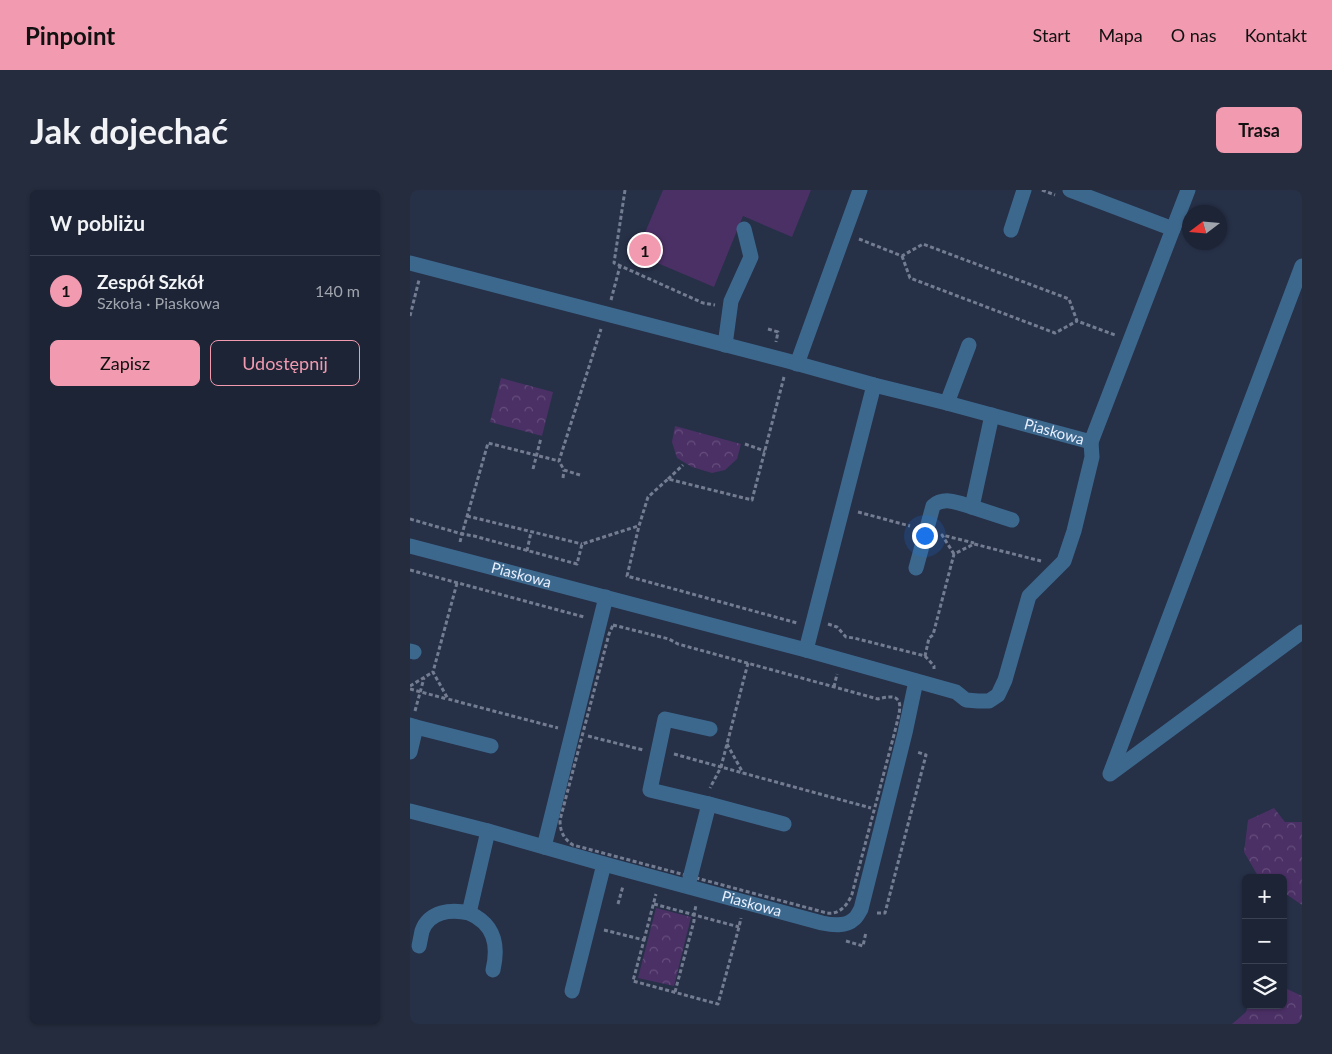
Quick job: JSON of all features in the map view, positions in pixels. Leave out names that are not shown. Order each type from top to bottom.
[{"type":"street","points":[[798,364],[860,190]]},
{"type":"street","points":[[1011,230],[1024,190]]},
{"type":"street","name":"Piaskowa","points":[[410,546],[806,650],[956,692],[966,700],[989,701],[998,695],[1005,680],[1029,596],[1064,562],[1074,531],[1092,457],[1091,442],[1188,190]]},
{"type":"street","points":[[1065,193],[1173,229]]},
{"type":"street","points":[[725,345],[731,301],[751,257],[744,229]]},
{"type":"street","points":[[1302,266],[1110,774],[1302,632]]},
{"type":"street","name":"Piaskowa","points":[[413,269],[725,345],[1091,442]]},
{"type":"street","points":[[947,403],[970,345]]},
{"type":"street","points":[[806,650],[874,385]]},
{"type":"street","points":[[972,506],[992,415]]},
{"type":"street","points":[[916,568],[933,506],[937,502],[945,500],[972,506],[1012,520]]},
{"type":"street","points":[[544,847],[606,597]]},
{"type":"street","name":"Piaskowa","points":[[410,811],[544,847],[602,871],[690,887],[822,923],[844,924],[854,920],[861,909],[905,733],[905,705],[916,681]]},
{"type":"street","points":[[710,729],[665,719],[650,790],[784,824]]},
{"type":"street","points":[[410,752],[413,722],[491,746]]},
{"type":"street","points":[[690,887],[709,804]]},
{"type":"street","points":[[469,912],[488,831]]},
{"type":"street","points":[[572,991],[602,871]]},
{"type":"street","points":[[419,946],[422,930],[430,918],[439,913],[452,910],[469,912],[478,917],[491,930],[495,959],[492,970]]},
{"type":"path","points":[[625,190],[614,263],[703,303],[730,308]]},
{"type":"path","points":[[1042,190],[1065,193]]},
{"type":"path","points":[[853,236],[902,256],[910,278],[1055,333],[1077,321],[1116,335]]},
{"type":"path","points":[[902,256],[923,244],[1069,299],[1077,321]]},
{"type":"path","points":[[410,316],[420,276],[413,269]]},
{"type":"path","points":[[559,461],[602,325]]},
{"type":"path","points":[[668,479],[752,500],[785,374]]},
{"type":"path","points":[[533,469],[541,438]]},
{"type":"path","points":[[462,534],[488,443],[559,461],[564,470],[563,478]]},
{"type":"path","points":[[745,444],[765,451]]},
{"type":"path","points":[[683,465],[648,497],[627,576],[800,624]]},
{"type":"path","points":[[564,470],[580,475]]},
{"type":"path","points":[[854,511],[926,530]]},
{"type":"path","points":[[467,516],[582,544],[639,526]]},
{"type":"path","points":[[410,519],[577,564],[582,544]]},
{"type":"path","points":[[527,551],[531,532]]},
{"type":"path","points":[[954,554],[942,535],[974,544]]},
{"type":"path","points":[[410,570],[590,618]]},
{"type":"path","points":[[410,688],[433,672],[457,583]]},
{"type":"path","points":[[613,625],[878,699],[891,696],[905,705],[900,708],[850,900],[836,912],[827,913],[690,887],[573,845],[561,833],[560,820],[613,625]]},
{"type":"path","points":[[712,784],[721,767],[748,663]]},
{"type":"path","points":[[433,672],[448,699]]},
{"type":"path","points":[[413,722],[424,678]]},
{"type":"path","points":[[410,688],[561,729]]},
{"type":"path","points":[[583,734],[644,751]]},
{"type":"path","points":[[872,915],[885,913],[926,755],[916,752],[918,743]]},
{"type":"path","points":[[727,744],[744,773]]},
{"type":"path","points":[[678,755],[874,809]]},
{"type":"path","points":[[602,871],[624,883],[618,904]]},
{"type":"path","points":[[675,992],[694,921],[697,902],[690,887]]},
{"type":"path","points":[[657,891],[634,981],[718,1004],[742,914]]},
{"type":"path","points":[[654,904],[739,927]]},
{"type":"path","points":[[588,926],[644,940]]},
{"type":"path","points":[[844,941],[863,946],[866,928]]},
{"type":"green space","points":[[663,190],[811,190],[792,237],[743,216],[714,287],[636,254]]},
{"type":"green space","points":[[501,378],[553,392],[542,436],[490,422]]},
{"type":"green space","points":[[675,426],[741,444],[737,459],[725,470],[712,473],[692,467],[677,458],[672,442]]},
{"type":"green space","points":[[1274,808],[1285,822],[1302,822],[1302,905],[1287,895],[1287,874],[1257,874],[1244,852],[1248,820]]},
{"type":"green space","points":[[656,908],[691,917],[674,986],[638,978]]},
{"type":"green space","points":[[1287,989],[1302,996],[1302,1024],[1232,1024],[1246,1012],[1247,1009],[1287,1009]]},
{"type":"place","name":"Zespół Szkół","points":[[645,250]]}]
